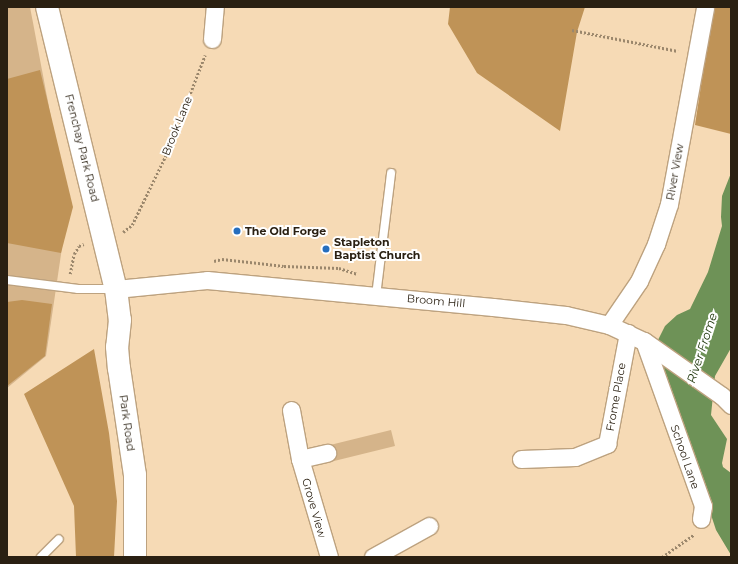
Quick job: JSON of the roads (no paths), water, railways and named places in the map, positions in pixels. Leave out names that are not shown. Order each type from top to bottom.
[{"type":"main road","name":"Frenchay Park Road","points":[[47,7],[116,289]]},
{"type":"main road","name":"Park Road","points":[[116,289],[120,320],[117,347],[119,368],[135,475],[135,557]]},
{"type":"street","points":[[212,39],[215,7]]},
{"type":"street","name":"River View","points":[[609,325],[639,281],[656,244],[669,204],[705,7]]},
{"type":"street","name":"Broom Hill","points":[[116,289],[207,280],[566,316],[609,325],[628,333],[650,345],[726,400]]},
{"type":"street","name":"Frome Place","points":[[521,459],[574,457],[608,444],[628,333]]},
{"type":"street","name":"School Lane","points":[[650,345],[703,506],[701,519]]},
{"type":"street","name":"Grove View","points":[[291,410],[300,459],[329,557]]},
{"type":"street","points":[[300,459],[327,453]]},
{"type":"street","points":[[373,557],[429,526]]},
{"type":"lane","points":[[376,296],[392,173]]},
{"type":"lane","points":[[7,280],[78,289],[116,289]]},
{"type":"lane","points":[[41,557],[59,538]]},
{"type":"water","name":"River Frome","points":[[731,173],[731,348],[715,376],[711,415],[727,439],[722,463],[723,467],[731,473],[731,555],[716,530],[660,359],[657,342],[665,326],[677,315],[690,309],[708,272],[722,226],[722,196]]},
{"type":"place","name":"The Old Forge","points":[[237,231]]},
{"type":"place","name":"Stapleton Baptist Church","points":[[326,249]]}]
